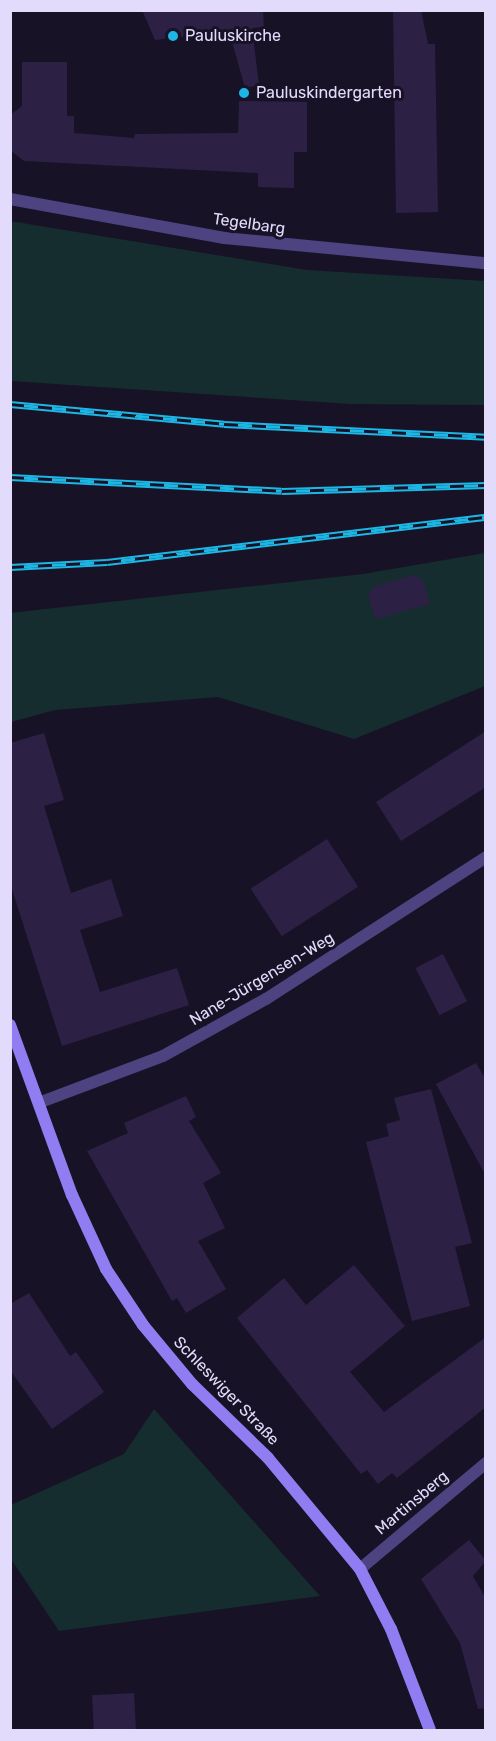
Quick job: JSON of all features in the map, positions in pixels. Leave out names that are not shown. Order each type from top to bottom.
[{"type":"main road","name":"Schleswiger Straße","points":[[10,1025],[41,1102],[72,1195],[106,1269],[143,1325],[312,1507],[360,1569],[391,1629],[430,1731]]},
{"type":"street","name":"Tegelbarg","points":[[10,199],[224,238],[486,262]]},
{"type":"street","name":"Nane-Jürgensen-Weg","points":[[41,1102],[174,1050],[266,999],[486,857]]},
{"type":"street","name":"Martinsberg","points":[[360,1569],[486,1463]]},
{"type":"green space","points":[[10,221],[307,270],[485,281],[485,405],[350,404],[11,381]]},
{"type":"green space","points":[[485,553],[485,686],[354,739],[218,697],[55,710],[11,722],[10,613],[363,574]]},
{"type":"green space","points":[[154,1409],[320,1596],[59,1631],[11,1559],[11,1505],[124,1454]]},
{"type":"building","name":"Pauluskirche","points":[[142,10],[263,10],[264,27],[252,28],[259,85],[245,88],[229,31],[155,40]]},
{"type":"building","points":[[393,10],[421,10],[428,44],[435,44],[438,212],[396,213]]},
{"type":"building","points":[[22,62],[67,62],[67,116],[74,116],[74,133],[134,138],[135,134],[238,133],[239,101],[307,102],[307,152],[294,152],[294,188],[258,187],[258,173],[24,161],[10,150],[10,115],[22,106]]},
{"type":"building","points":[[414,575],[423,580],[430,604],[375,619],[368,595],[375,586]]},
{"type":"building","points":[[486,731],[486,787],[401,841],[376,802]]},
{"type":"building","points":[[44,733],[64,800],[44,806],[71,893],[111,879],[123,916],[80,930],[100,992],[177,968],[189,1005],[62,1046],[10,883],[10,743]]},
{"type":"building","points":[[327,839],[358,887],[282,936],[251,889]]},
{"type":"building","points":[[443,954],[467,1001],[439,1015],[415,968]]},
{"type":"building","points":[[476,1063],[486,1080],[486,1176],[436,1084]]},
{"type":"building","points":[[431,1089],[472,1243],[455,1247],[470,1306],[412,1321],[366,1142],[389,1136],[386,1124],[400,1120],[394,1098]]},
{"type":"building","points":[[186,1096],[196,1117],[189,1121],[221,1173],[203,1183],[225,1228],[198,1241],[226,1289],[186,1313],[177,1298],[172,1301],[87,1151],[128,1133],[124,1123]]},
{"type":"building","points":[[354,1265],[405,1326],[350,1372],[384,1412],[486,1337],[486,1407],[397,1478],[392,1473],[378,1484],[367,1470],[361,1474],[237,1318],[284,1278],[306,1305]]},
{"type":"building","points":[[29,1293],[70,1356],[76,1352],[104,1392],[52,1429],[10,1370],[10,1304]]},
{"type":"building","points":[[469,1540],[486,1561],[473,1576],[486,1599],[486,1708],[478,1709],[460,1643],[421,1579]]},
{"type":"building","points":[[134,1693],[136,1730],[94,1730],[92,1695]]},
{"type":"railway","points":[[10,404],[224,424],[486,437]]},
{"type":"railway","points":[[10,477],[282,491],[486,485]]},
{"type":"railway","points":[[10,567],[107,562],[486,517]]},
{"type":"place","name":"Pauluskirche","points":[[173,36]]},
{"type":"place","name":"Pauluskindergarten","points":[[244,93]]}]
